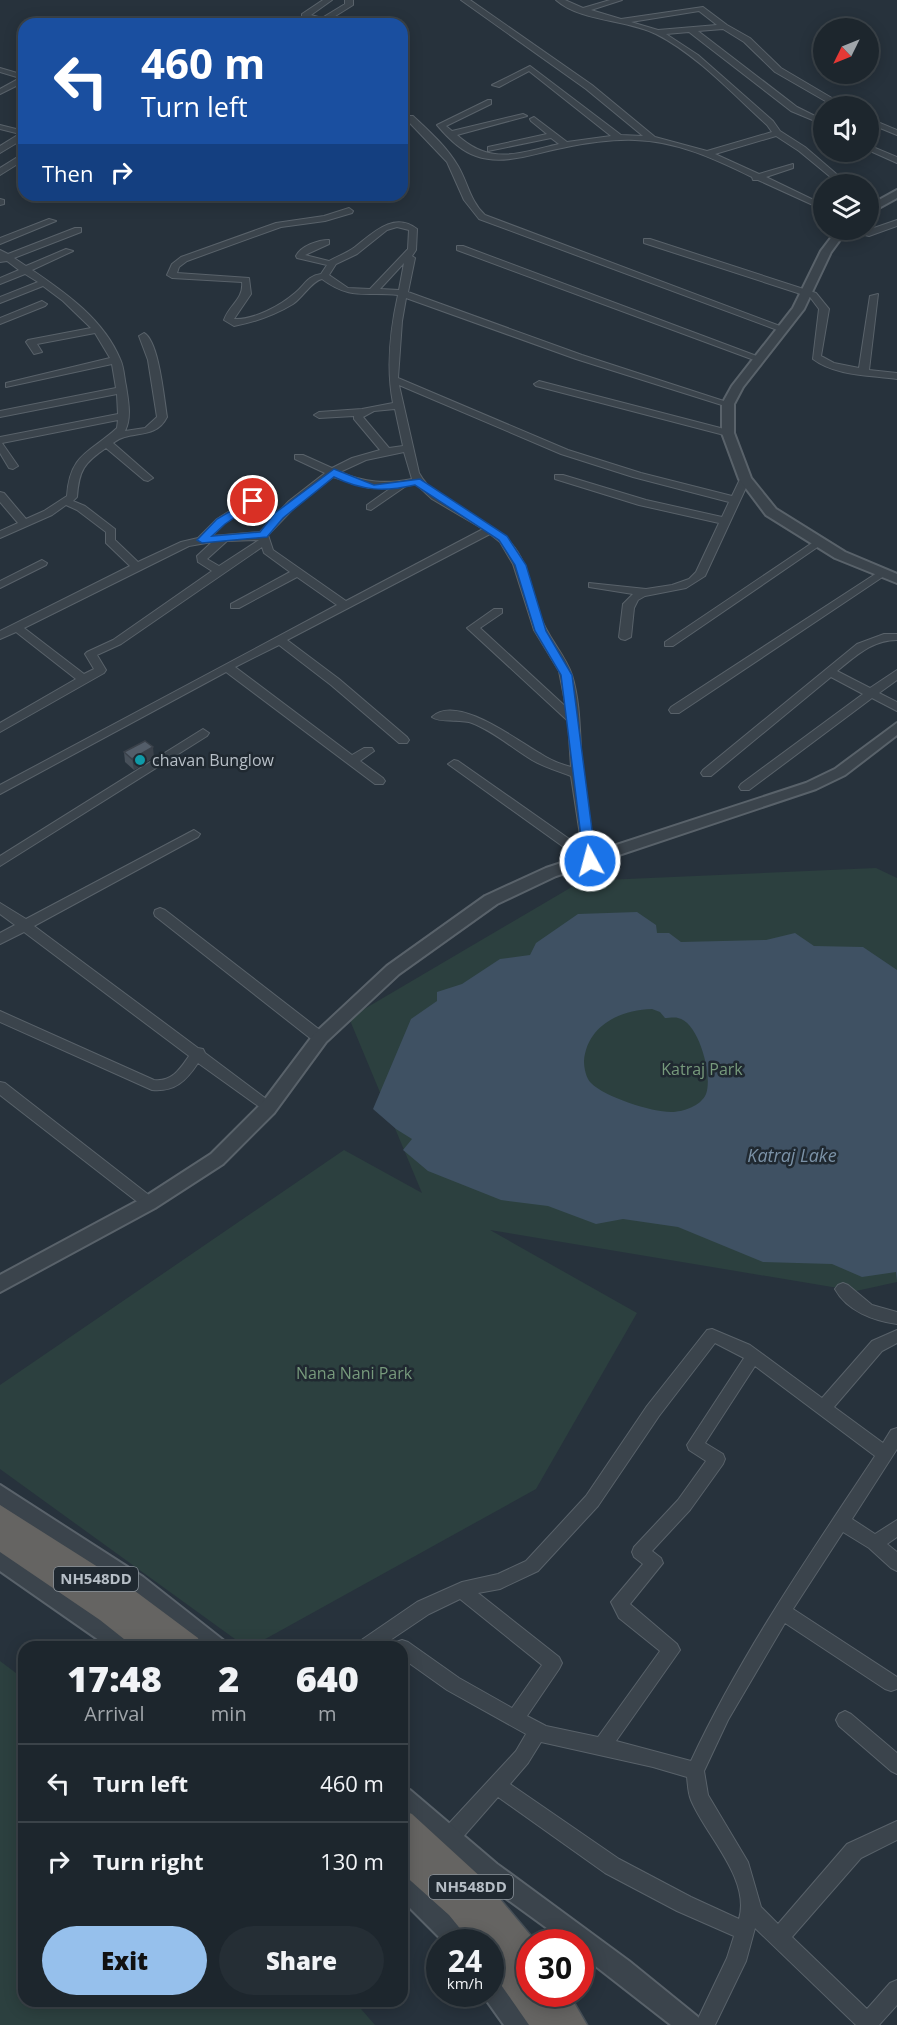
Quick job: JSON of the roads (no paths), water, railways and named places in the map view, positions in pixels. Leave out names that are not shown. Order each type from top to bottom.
[{"type":"highway","name":"NH548DD","points":[[0,1516],[122,1597],[180,1641]]},
{"type":"highway","name":"NH548DD","points":[[0,1538],[109,1611],[147,1641]]},
{"type":"highway","name":"NH548DD","points":[[408,1830],[474,1890],[516,1942]]},
{"type":"highway","name":"NH548DD","points":[[408,1858],[459,1905],[479,1929]]},
{"type":"highway","name":"NH548DD","points":[[504,1963],[547,2025]]},
{"type":"highway","points":[[560,2007],[572,2025]]},
{"type":"street","points":[[312,18],[305,16],[327,0]]},
{"type":"street","points":[[327,18],[349,4],[349,0]]},
{"type":"street","points":[[465,0],[589,87],[652,139]]},
{"type":"street","points":[[560,0],[580,11],[658,32],[719,26]]},
{"type":"street","points":[[580,11],[612,1]]},
{"type":"street","points":[[617,22],[700,9],[719,26],[747,40],[778,70],[822,96]]},
{"type":"street","points":[[691,30],[794,109],[813,118]]},
{"type":"street","points":[[658,32],[695,57],[770,123],[777,133],[794,143],[832,174]]},
{"type":"street","points":[[496,86],[530,68],[619,138]]},
{"type":"street","points":[[0,70],[18,76]]},
{"type":"street","points":[[0,92],[18,82]]},
{"type":"street","points":[[488,102],[441,125],[476,153],[501,156],[619,138],[652,139],[706,154],[813,203]]},
{"type":"street","points":[[451,134],[523,116]]},
{"type":"street","points":[[411,118],[448,157],[456,170],[467,202],[482,217],[783,328]]},
{"type":"street","points":[[534,119],[565,145]]},
{"type":"street","points":[[879,125],[897,133]]},
{"type":"street","points":[[0,127],[18,132]]},
{"type":"street","points":[[706,154],[777,133]]},
{"type":"street","points":[[476,153],[553,135]]},
{"type":"street","points":[[0,150],[18,139]]},
{"type":"street","points":[[879,152],[897,160]]},
{"type":"street","points":[[0,172],[18,160]]},
{"type":"street","points":[[756,178],[790,166]]},
{"type":"street","points":[[879,199],[897,193]]},
{"type":"street","points":[[349,211],[254,233],[184,259],[176,266],[172,275],[246,280],[248,288],[245,300],[230,312],[229,320],[234,323],[286,303],[301,295],[313,278],[324,276],[340,289],[348,292],[381,289],[401,293],[579,357],[728,404]]},
{"type":"street","points":[[0,241],[52,221]]},
{"type":"street","points":[[879,229],[897,223]]},
{"type":"street","points":[[324,276],[331,263],[358,249],[384,226],[395,224],[413,229],[412,249],[372,291]]},
{"type":"street","points":[[3,257],[78,230]]},
{"type":"street","points":[[834,240],[783,328],[757,358],[728,404],[728,433],[745,479],[771,512],[818,542],[880,574],[897,579]]},
{"type":"street","points":[[646,241],[806,292],[817,298],[824,309],[816,357],[818,360],[897,376]]},
{"type":"street","points":[[326,242],[303,251],[300,256],[331,263]]},
{"type":"street","points":[[460,248],[757,358]]},
{"type":"street","points":[[0,281],[69,251]]},
{"type":"street","points":[[0,535],[67,502],[72,497],[72,476],[76,466],[122,429],[123,416],[122,390],[116,360],[97,330],[44,283],[3,257]]},
{"type":"street","points":[[410,258],[401,293],[393,379],[416,481],[503,538],[521,565],[540,631],[567,675],[577,774],[590,861]]},
{"type":"street","points":[[0,300],[44,283]]},
{"type":"street","points":[[864,370],[871,323],[875,313],[875,296]]},
{"type":"street","points":[[0,321],[42,304]]},
{"type":"street","points":[[37,352],[32,342],[97,330]]},
{"type":"street","points":[[110,439],[154,428],[160,424],[162,417],[153,360],[144,336]]},
{"type":"street","points":[[9,385],[116,360]]},
{"type":"street","points":[[393,379],[541,443],[646,479],[735,500]]},
{"type":"street","points":[[538,384],[728,433]]},
{"type":"street","points":[[0,414],[122,390]]},
{"type":"street","points":[[319,415],[362,412],[400,405]]},
{"type":"street","points":[[362,412],[359,420],[387,452]]},
{"type":"street","points":[[0,440],[123,416]]},
{"type":"street","points":[[110,439],[148,478]]},
{"type":"street","points":[[0,728],[100,670],[91,654],[117,642],[264,538],[279,515],[334,472],[358,459],[410,448]]},
{"type":"street","points":[[1,450],[13,466]]},
{"type":"street","points":[[299,458],[357,484],[374,488],[416,481]]},
{"type":"street","points":[[559,477],[643,503],[724,521]]},
{"type":"street","points":[[593,585],[645,592],[675,590],[695,581],[705,566],[745,479]]},
{"type":"street","points":[[371,507],[402,485]]},
{"type":"street","points":[[202,540],[221,521],[269,491]]},
{"type":"street","points":[[0,495],[24,524]]},
{"type":"street","points":[[67,502],[81,508],[111,531],[110,541],[136,566]]},
{"type":"street","points":[[4,783],[491,529]]},
{"type":"street","points":[[219,571],[202,560],[202,556],[224,538]]},
{"type":"street","points":[[0,636],[170,550],[202,540],[264,538]]},
{"type":"street","points":[[264,538],[268,551],[346,606]]},
{"type":"street","points":[[669,644],[818,542]]},
{"type":"street","points":[[0,585],[42,563]]},
{"type":"street","points":[[235,606],[297,573]]},
{"type":"street","points":[[675,710],[880,574]]},
{"type":"street","points":[[625,637],[630,603],[645,592]]},
{"type":"street","points":[[498,611],[473,628],[573,719]]},
{"type":"street","points":[[16,627],[84,680]]},
{"type":"street","points":[[707,773],[872,640],[897,637]]},
{"type":"street","points":[[280,640],[335,682],[403,740]]},
{"type":"street","points":[[227,667],[380,781]]},
{"type":"street","points":[[830,672],[897,706]]},
{"type":"street","points":[[745,787],[897,674]]},
{"type":"street","points":[[438,717],[452,714],[494,727],[531,754],[577,774]]},
{"type":"street","points":[[0,1284],[149,1203],[217,1159],[268,1108],[320,1038],[393,970],[446,930],[518,886],[551,872],[590,861],[811,786],[840,772],[897,728]]},
{"type":"street","points":[[0,862],[202,733]]},
{"type":"street","points":[[352,760],[368,751]]},
{"type":"street","points":[[454,764],[590,861]]},
{"type":"street","points":[[0,939],[194,834]]},
{"type":"street","points":[[0,907],[198,1053],[268,1108]]},
{"type":"street","points":[[160,913],[320,1038]]},
{"type":"street","points":[[0,1016],[152,1085],[162,1087],[179,1081],[198,1053]]},
{"type":"street","points":[[0,1087],[149,1203]]},
{"type":"street","points":[[843,1289],[861,1309],[885,1317],[897,1318]]},
{"type":"street","points":[[377,1641],[423,1608],[461,1590],[500,1581],[532,1566],[592,1501],[654,1411],[712,1335],[753,1357],[885,1454]]},
{"type":"street","points":[[823,1409],[878,1346],[897,1336]]},
{"type":"street","points":[[601,1748],[671,1650],[625,1612],[620,1602],[654,1563],[640,1552],[684,1505],[717,1459],[695,1445],[753,1357]]},
{"type":"street","points":[[705,2025],[736,1961],[753,1906],[741,1869],[699,1797],[695,1771],[722,1714],[783,1612],[897,1435]]},
{"type":"street","points":[[0,1494],[136,1584],[208,1641]]},
{"type":"street","points":[[842,1522],[875,1543],[897,1563]]},
{"type":"street","points":[[875,1543],[897,1527]]},
{"type":"street","points":[[0,1560],[98,1625],[118,1641]]},
{"type":"street","points":[[461,1590],[553,1663],[515,1719]]},
{"type":"street","points":[[783,1612],[891,1683]]},
{"type":"street","points":[[386,1636],[393,1641]]},
{"type":"street","points":[[408,1651],[453,1684],[537,1731],[601,1748],[653,1758],[695,1771]]},
{"type":"street","points":[[846,1720],[897,1766]]},
{"type":"street","points":[[449,1838],[522,1757],[537,1731]]},
{"type":"street","points":[[497,1786],[612,1866],[684,1904],[745,1931]]},
{"type":"street","points":[[408,1803],[489,1872],[621,1969],[690,2025]]},
{"type":"street","points":[[779,1938],[854,1851],[897,1830]]},
{"type":"street","points":[[408,1890],[448,1929]]},
{"type":"street","points":[[751,1911],[867,2024],[897,1989]]},
{"type":"street","points":[[504,2005],[518,2025]]},
{"type":"water","name":"Katraj Lake","points":[[637,912],[656,925],[657,933],[669,933],[681,942],[766,940],[795,933],[814,946],[863,947],[897,970],[897,1281],[896,1272],[862,1277],[832,1264],[763,1262],[678,1227],[623,1219],[596,1224],[548,1206],[501,1200],[428,1171],[403,1150],[412,1139],[396,1129],[373,1109],[411,1019],[437,1001],[437,992],[462,984],[500,959],[530,955],[536,943],[578,914]],"holes":[[[652,1009],[660,1012],[665,1018],[677,1018],[686,1022],[698,1039],[706,1063],[708,1086],[704,1098],[691,1108],[681,1111],[652,1109],[617,1098],[591,1083],[585,1070],[586,1049],[591,1038],[607,1022],[640,1010]]]},
{"type":"place","name":"chavan Bunglow","points":[[140,760]]},
{"type":"park label","name":"Katraj Park","points":[[702,1069]]},
{"type":"park label","name":"Nana Nani Park","points":[[354,1373]]}]
